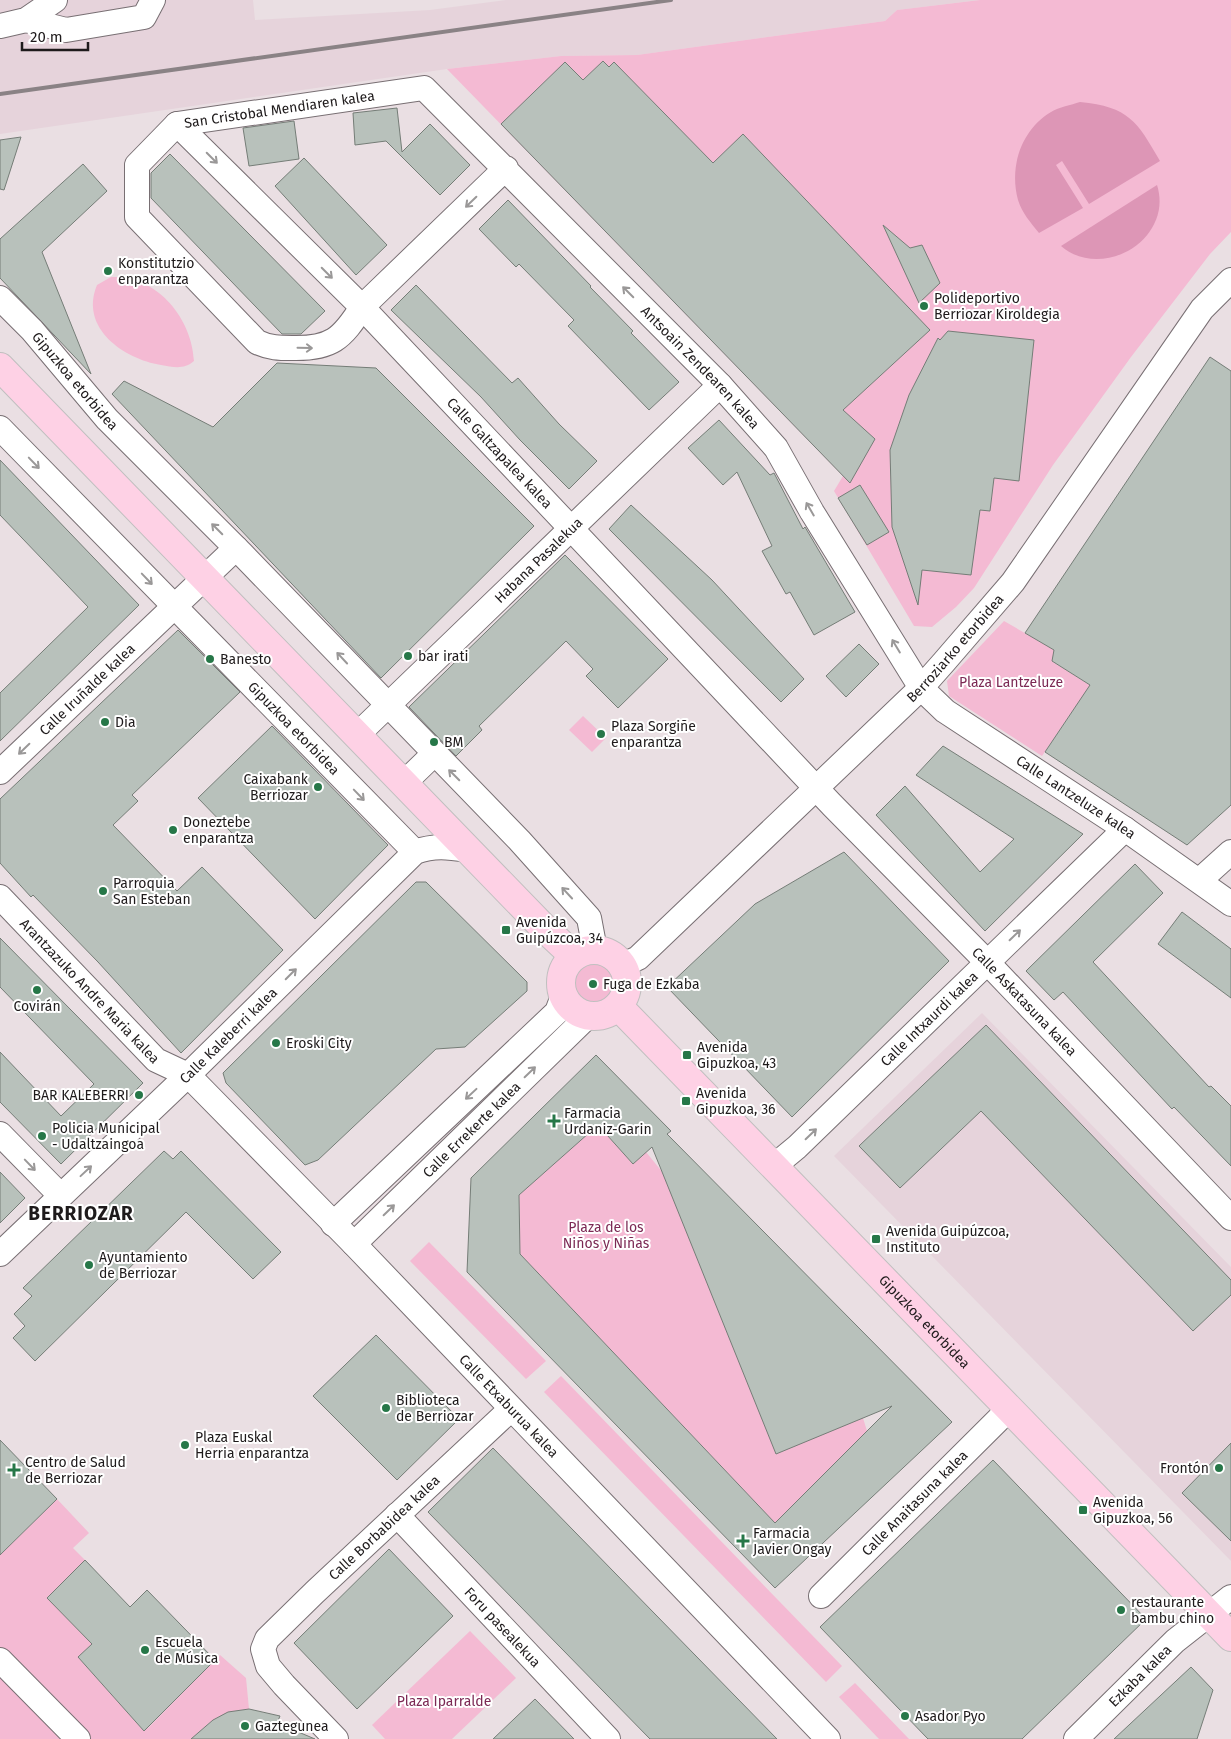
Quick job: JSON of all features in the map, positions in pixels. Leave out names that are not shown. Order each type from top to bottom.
[{"type":"main road","points":[[0,367],[468,850],[584,953]]},
{"type":"main road","points":[[606,952],[623,965],[627,975],[625,997],[610,1013],[588,1016],[578,1012],[563,996],[562,974],[566,964],[584,953],[606,952]]},
{"type":"main road","name":"Gipuzkoa etorbidea","points":[[618,1006],[1231,1637]]},
{"type":"street","points":[[0,26],[26,20],[55,0]]},
{"type":"street","points":[[26,20],[66,30],[144,17],[153,0]]},
{"type":"street","name":"San Cristobal Mendiaren kalea","points":[[362,307],[349,328],[328,344],[315,348],[275,348],[257,342],[138,217],[138,165],[177,124],[424,88]]},
{"type":"street","name":"Antsoain Zendearen kalea","points":[[424,88],[506,168],[720,385],[776,448],[812,512],[921,688]]},
{"type":"street","name":"Calle Galtzapalea kalea","points":[[177,124],[362,307],[816,788]]},
{"type":"street","points":[[362,307],[506,168]]},
{"type":"street","name":"Berroziarko etorbidea","points":[[623,965],[638,958],[921,688],[1013,582],[1202,309],[1231,280]]},
{"type":"street","name":"Gipuzkoa etorbidea","points":[[0,298],[32,330],[107,419],[236,548],[387,706],[519,840],[589,918],[584,953]]},
{"type":"street","name":"Habana Pasalekua","points":[[357,735],[720,385]]},
{"type":"street","name":"Gipuzkoa etorbidea","points":[[0,428],[415,852]]},
{"type":"street","points":[[173,606],[236,548]]},
{"type":"street","name":"Calle Iruñalde kalea","points":[[0,772],[173,606]]},
{"type":"street","name":"Calle Lantzeluze kalea","points":[[921,688],[945,711],[1125,829],[1200,880],[1231,904]]},
{"type":"street","points":[[404,783],[434,754]]},
{"type":"street","name":"Calle Askatasuna kalea","points":[[816,788],[987,962],[1231,1218]]},
{"type":"street","name":"Calle Intxaurdi kalea","points":[[774,1166],[798,1147],[1125,829]]},
{"type":"street","points":[[415,852],[428,847],[444,846],[468,850]]},
{"type":"street","name":"Calle Kaleberri kalea","points":[[0,1254],[188,1075],[415,852]]},
{"type":"street","points":[[1200,880],[1231,852]]},
{"type":"street","name":"Arantzazuko Andre Maria kalea","points":[[0,897],[156,1060],[188,1075]]},
{"type":"street","name":"Calle Errekerte kalea","points":[[333,1224],[557,1012],[563,996]]},
{"type":"street","name":"Calle Errekerte kalea","points":[[354,1244],[588,1016]]},
{"type":"street","name":"Calle Etxaburua kalea","points":[[188,1075],[354,1244],[828,1739]]},
{"type":"street","points":[[0,1134],[60,1195]]},
{"type":"street","name":"Calle Anaitasuna kalea","points":[[821,1596],[1010,1408]]},
{"type":"street","name":"Calle Borbabidea kalea","points":[[336,1739],[268,1666],[262,1650],[267,1639],[303,1603],[511,1409]]},
{"type":"street","name":"Foru pasealekua","points":[[397,1515],[608,1739]]},
{"type":"street","name":"Ezkaba kalea","points":[[1076,1739],[1175,1641],[1231,1597]]},
{"type":"street","points":[[0,1660],[78,1739]]},
{"type":"shaded area","points":[[0,0],[253,0],[255,20],[430,10],[506,0],[980,0],[897,10],[885,21],[637,55],[561,56],[447,69],[0,134]]},
{"type":"shaded area","points":[[1080,102],[1110,108],[1130,118],[1145,136],[1160,161],[1089,204],[1062,161],[1056,165],[1083,208],[1039,233],[1024,214],[1018,200],[1015,175],[1020,150],[1032,129],[1041,120],[1054,110]]},
{"type":"shaded area","points":[[1157,185],[1159,204],[1155,222],[1145,237],[1131,249],[1114,256],[1096,259],[1078,256],[1061,246]]},
{"type":"shaded area","points":[[982,1013],[1231,1267],[1231,1561],[834,1156]]},
{"type":"green space","name":"Polideportivo Berriozar Kiroldegia","points":[[980,0],[1231,0],[1231,232],[1210,254],[1131,357],[1053,465],[974,588],[956,607],[932,627],[914,626],[834,491],[843,476],[447,69],[561,56],[637,55],[885,21],[897,10]]},
{"type":"green space","points":[[111,277],[128,278],[143,283],[157,291],[169,302],[187,329],[194,361],[186,366],[178,367],[147,362],[133,356],[108,339],[94,315],[93,301],[97,285]]},
{"type":"green space","name":"Plaza Lantzeluze","points":[[1004,621],[1054,650],[1053,662],[1107,696],[1092,717],[1075,707],[1042,756],[949,696],[947,681]]},
{"type":"green space","points":[[583,716],[606,738],[592,752],[569,730]]},
{"type":"green space","points":[[590,962],[598,962],[610,968],[616,984],[610,1000],[598,1006],[590,1006],[578,1000],[572,988],[572,980],[578,968]]},
{"type":"green space","name":"Plaza de los Niños y Niñas","points":[[598,1125],[633,1164],[646,1152],[863,1418],[867,1431],[775,1523],[520,1254],[519,1195]]},
{"type":"green space","points":[[429,1242],[546,1361],[526,1379],[410,1261]]},
{"type":"green space","points":[[561,1376],[842,1666],[826,1682],[544,1392]]},
{"type":"green space","points":[[57,1499],[89,1533],[73,1548],[85,1560],[48,1598],[92,1644],[78,1657],[141,1728],[148,1728],[220,1655],[246,1678],[249,1709],[233,1712],[212,1721],[196,1739],[0,1739],[0,1555]]},
{"type":"green space","name":"Plaza Iparralde","points":[[470,1631],[516,1678],[452,1739],[385,1739],[372,1725]]},
{"type":"green space","points":[[855,1683],[909,1739],[879,1739],[839,1697]]},
{"type":"building","points":[[603,61],[609,67],[614,62],[713,163],[743,134],[930,330],[843,410],[875,439],[850,483],[501,124],[565,62],[583,80]]},
{"type":"building","points":[[397,108],[402,152],[430,124],[470,165],[440,195],[386,141],[355,145],[353,113]]},
{"type":"building","points":[[294,121],[299,159],[249,166],[243,128]]},
{"type":"building","points":[[21,137],[4,190],[0,189],[0,140]]},
{"type":"building","points":[[170,154],[325,311],[301,334],[282,334],[151,198],[151,173]]},
{"type":"building","points":[[304,158],[387,245],[356,275],[275,186]]},
{"type":"building","points":[[83,164],[107,191],[42,252],[91,374],[0,278],[0,239]]},
{"type":"building","points":[[508,200],[591,286],[633,331],[631,333],[679,382],[649,410],[568,326],[574,320],[519,264],[516,267],[479,229]]},
{"type":"building","points":[[883,225],[910,248],[922,245],[940,283],[919,303]]},
{"type":"building","points":[[416,285],[512,383],[518,378],[559,424],[597,461],[569,489],[520,440],[481,397],[391,310]]},
{"type":"building","points":[[948,331],[1034,340],[1019,481],[994,478],[990,511],[980,510],[971,575],[922,570],[918,605],[892,527],[890,450],[909,395],[938,338],[940,340]]},
{"type":"building","points":[[1210,357],[1231,371],[1231,805],[1187,845],[1045,752],[1090,685],[1052,661],[1054,650],[1025,633]]},
{"type":"building","points":[[277,363],[376,368],[534,526],[381,678],[112,394],[124,381],[213,427]]},
{"type":"building","points":[[719,420],[770,475],[774,473],[803,529],[805,527],[855,612],[814,635],[790,592],[786,594],[762,551],[772,546],[737,472],[723,485],[688,448]]},
{"type":"building","points":[[0,460],[139,605],[0,741],[0,693],[88,607],[0,515]]},
{"type":"building","points":[[860,485],[889,532],[867,545],[838,498]]},
{"type":"building","points":[[631,505],[712,580],[804,679],[781,702],[609,529]]},
{"type":"building","points":[[565,555],[668,659],[618,708],[586,676],[593,669],[566,641],[479,726],[482,730],[456,756],[409,707]]},
{"type":"building","points":[[178,630],[240,692],[132,795],[138,801],[113,825],[177,891],[202,867],[283,950],[181,1053],[98,962],[33,895],[31,897],[0,863],[0,799]]},
{"type":"building","points":[[859,644],[879,664],[846,697],[826,676]]},
{"type":"building","points":[[272,726],[388,845],[315,919],[198,798]]},
{"type":"building","points":[[943,746],[1083,834],[985,931],[876,815],[905,786],[980,872],[1014,839],[916,775]]},
{"type":"building","points":[[844,852],[949,961],[792,1117],[667,987],[755,904]]},
{"type":"building","points":[[1135,864],[1163,893],[1093,962],[1209,1087],[1211,1086],[1231,1106],[1231,1166],[1174,1107],[1172,1109],[1063,992],[1054,1000],[1026,971]]},
{"type":"building","points":[[416,882],[426,882],[527,982],[527,991],[465,1047],[436,1049],[318,1160],[305,1165],[226,1083],[223,1073]]},
{"type":"building","points":[[1182,912],[1231,949],[1231,998],[1158,944]]},
{"type":"building","points":[[0,938],[143,1083],[61,1164],[0,1102],[0,1052],[61,1116],[94,1084],[0,987]]},
{"type":"building","points":[[986,1025],[1231,1280],[1231,1295],[1193,1331],[981,1111],[900,1188],[859,1146]]},
{"type":"building","points":[[596,1055],[671,1131],[667,1134],[952,1422],[775,1588],[467,1272],[471,1178]],"holes":[[[598,1125],[633,1164],[652,1147],[776,1454],[892,1406],[775,1523],[520,1254],[519,1195]]]},
{"type":"building","name":"Ayuntamiento de Berriozar","points":[[164,1151],[173,1159],[181,1151],[281,1252],[253,1279],[186,1212],[35,1361],[13,1338],[25,1326],[14,1314],[32,1296],[23,1288]]},
{"type":"building","points":[[0,1172],[25,1198],[0,1223]]},
{"type":"building","name":"Biblioteca de Berriozar","points":[[376,1335],[459,1419],[397,1480],[313,1396]]},
{"type":"building","name":"Centro de Salud de Berriozar","points":[[0,1440],[57,1499],[0,1555]]},
{"type":"building","name":"Frontón","points":[[1231,1443],[1231,1541],[1182,1493]]},
{"type":"building","points":[[493,1448],[777,1739],[650,1739],[428,1512]]},
{"type":"building","points":[[993,1460],[1146,1619],[1022,1739],[928,1739],[820,1627]]},
{"type":"building","points":[[389,1549],[453,1616],[357,1709],[294,1643]]},
{"type":"building","name":"Escuela de Música","points":[[85,1560],[130,1607],[147,1590],[215,1660],[144,1731],[78,1657],[92,1644],[47,1598]]},
{"type":"building","points":[[1191,1667],[1213,1690],[1197,1739],[1114,1739]]},
{"type":"building","points":[[535,1699],[574,1739],[493,1739]]},
{"type":"building","name":"Gaztegunea","points":[[249,1709],[280,1716],[277,1723],[315,1739],[191,1739],[213,1720],[228,1712]]},
{"type":"railway","points":[[0,94],[671,0]]},
{"type":"place","name":"Konstitutzio enparantza","points":[[108,271]]},
{"type":"place","name":"Polideportivo Berriozar Kiroldegia","points":[[924,306]]},
{"type":"place","name":"bar irati","points":[[408,656]]},
{"type":"place","name":"Banesto","points":[[210,659]]},
{"type":"place","name":"Dia","points":[[105,722]]},
{"type":"place","name":"Plaza Sorgiñe enparantza","points":[[601,734]]},
{"type":"place","name":"BM","points":[[434,742]]},
{"type":"place","name":"Caixabank Berriozar","points":[[318,787]]},
{"type":"place","name":"Doneztebe enparantza","points":[[173,830]]},
{"type":"place","name":"Parroquia San Esteban","points":[[103,891]]},
{"type":"place","name":"Avenida Guipúzcoa, 34","points":[[506,930]]},
{"type":"place","name":"Fuga de Ezkaba","points":[[593,984]]},
{"type":"place","name":"Covirán","points":[[37,990]]},
{"type":"place","name":"Eroski City","points":[[276,1043]]},
{"type":"place","name":"Avenida Gipuzkoa, 43","points":[[687,1055]]},
{"type":"place","name":"BAR KALEBERRI","points":[[139,1095]]},
{"type":"place","name":"Avenida Gipuzkoa, 36","points":[[686,1101]]},
{"type":"place","name":"Farmacia Urdaniz-Garin","points":[[554,1121]]},
{"type":"place","name":"Policia Municipal - Udaltzaingoa","points":[[42,1136]]},
{"type":"place","name":"Avenida Guipúzcoa, Instituto","points":[[876,1239]]},
{"type":"place","name":"Ayuntamiento de Berriozar","points":[[89,1265]]},
{"type":"place","name":"Biblioteca de Berriozar","points":[[386,1408]]},
{"type":"place","name":"Plaza Euskal Herria enparantza","points":[[185,1445]]},
{"type":"place","name":"Frontón","points":[[1219,1468]]},
{"type":"place","name":"Centro de Salud de Berriozar","points":[[14,1470]]},
{"type":"place","name":"Avenida Gipuzkoa, 56","points":[[1083,1510]]},
{"type":"place","name":"Farmacia Javier Ongay","points":[[743,1541]]},
{"type":"place","name":"restaurante bambu chino","points":[[1121,1610]]},
{"type":"place","name":"Escuela de Música","points":[[145,1650]]},
{"type":"place","name":"Asador Pyo","points":[[905,1716]]},
{"type":"place","name":"Gaztegunea","points":[[245,1726]]},
{"type":"district","name":"BERRIOZAR","points":[[81,1213]]}]
